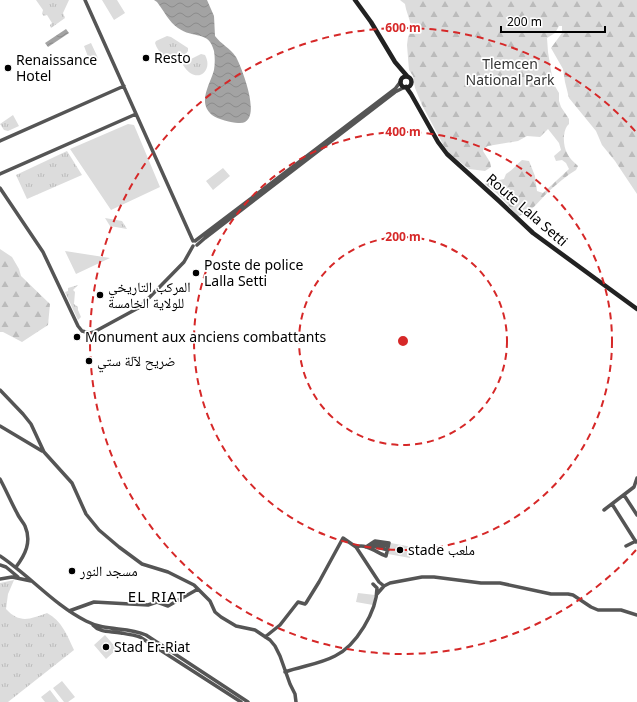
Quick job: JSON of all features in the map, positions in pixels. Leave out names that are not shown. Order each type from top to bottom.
[{"type":"main road","points":[[355,0],[370,19],[400,75],[402,85],[410,92],[420,110]]},
{"type":"main road","points":[[387,49],[400,68],[407,76],[411,78],[413,92],[420,110]]},
{"type":"main road","points":[[401,80],[403,77],[407,76]]},
{"type":"main road","points":[[405,87],[409,87],[412,83]]},
{"type":"main road","name":"Route Lala Setti","points":[[420,110],[442,149],[451,159],[471,175],[533,233],[637,309]]},
{"type":"street","points":[[85,0],[194,241],[197,242],[197,245]]},
{"type":"street","points":[[0,188],[43,252],[78,326],[82,331],[90,333],[140,307],[184,262],[193,246],[191,243],[394,90],[401,80]]},
{"type":"street","points":[[0,141],[124,86]]},
{"type":"street","points":[[193,246],[195,247],[395,92],[405,87]]},
{"type":"street","points":[[0,174],[136,114]]},
{"type":"street","points":[[0,390],[31,424],[44,452],[72,483],[86,514],[99,530],[142,564],[168,572],[194,585],[210,601],[215,612],[221,617],[236,626],[255,630],[265,636],[275,646],[295,694],[296,702]]},
{"type":"street","points":[[0,426],[44,452]]},
{"type":"street","points":[[604,510],[634,487],[637,478]]},
{"type":"street","points":[[0,479],[28,534],[26,552],[16,567]]},
{"type":"street","points":[[624,495],[637,515]]},
{"type":"street","points":[[612,504],[636,541],[626,546]]},
{"type":"street","points":[[265,636],[280,625],[298,602],[306,603],[343,538],[356,547],[379,582],[384,586]]},
{"type":"street","points":[[356,547],[360,545],[369,545],[388,548],[389,543],[375,541],[369,545]]},
{"type":"street","points":[[0,556],[16,567],[43,591],[69,611],[102,628],[135,631],[146,635],[248,702]]},
{"type":"street","points":[[0,565],[6,567],[18,578]]},
{"type":"street","points":[[0,579],[12,577],[34,582]]},
{"type":"street","points":[[377,594],[384,586],[390,583],[422,577],[434,577],[482,583],[500,583],[551,594],[568,594],[573,595],[598,610],[621,610],[637,615]]},
{"type":"street","points":[[285,672],[336,656],[345,649],[362,630],[372,612],[377,594],[377,588],[374,584]]},
{"type":"street","points":[[69,611],[94,602],[148,605],[157,602],[168,606],[198,589]]},
{"type":"street","points":[[90,623],[96,629],[102,631],[140,637],[242,702]]},
{"type":"green space","points":[[36,0],[69,0],[63,13],[65,18],[51,28],[50,25],[52,23],[47,15],[44,16],[42,14],[43,10]]},
{"type":"green space","points":[[102,0],[117,0],[125,13],[114,20]]},
{"type":"green space","name":"Tlemcen National Park","points":[[400,0],[637,0],[637,194],[615,161],[602,145],[596,131],[569,98],[563,69],[551,48],[562,33],[562,26],[559,26],[555,33],[547,38],[548,52],[553,83],[559,93],[561,107],[569,119],[569,124],[564,134],[566,150],[569,157],[578,166],[576,170],[565,177],[548,192],[531,210],[518,216],[499,195],[485,184],[504,179],[506,174],[522,160],[529,161],[535,176],[537,191],[543,193],[569,169],[566,163],[562,160],[556,161],[554,156],[561,150],[559,143],[548,129],[540,137],[527,136],[518,141],[488,146],[484,148],[483,151],[490,162],[491,167],[485,171],[469,169],[450,154],[444,146],[422,105],[415,88],[413,76],[409,70],[407,45],[408,37],[412,28],[405,4]]},
{"type":"green space","points":[[167,36],[188,48],[188,51],[179,58],[174,59],[165,56],[157,49],[155,43],[156,41]]},
{"type":"green space","points":[[91,43],[98,58],[90,62],[84,46]]},
{"type":"green space","points":[[201,54],[205,55],[207,66],[202,74],[193,75],[183,65],[185,62]]},
{"type":"green space","points":[[13,115],[19,126],[8,131],[4,130],[0,124]]},
{"type":"green space","points":[[128,124],[134,125],[160,187],[111,210],[70,149]]},
{"type":"green space","points":[[67,151],[82,175],[27,199],[16,175]]},
{"type":"green space","points":[[223,168],[230,176],[213,190],[206,181]]},
{"type":"green space","points":[[105,218],[122,221],[127,229],[110,226]]},
{"type":"green space","points":[[0,249],[12,257],[21,276],[50,304],[48,325],[22,342],[3,332],[0,332]]},
{"type":"green space","points":[[65,251],[110,258],[76,274]]},
{"type":"green space","points":[[78,285],[73,290],[75,292],[74,304],[78,307],[81,317],[78,320],[65,292],[68,291],[68,288]]},
{"type":"green space","name":"stade ملعب","points":[[391,543],[412,547],[410,558],[388,554]]},
{"type":"green space","points":[[14,580],[8,594],[6,609],[16,617],[25,619],[47,613],[52,616],[60,624],[74,650],[8,702],[0,702],[0,583]]},
{"type":"green space","points":[[358,593],[375,595],[373,605],[356,602]]},
{"type":"green space","name":"Stad Er-Riat","points":[[105,635],[117,649],[106,659],[94,645]]},
{"type":"green space","points":[[62,681],[75,697],[68,702],[64,702],[53,688]]},
{"type":"green space","points":[[50,690],[59,702],[45,702],[41,697]]},
{"type":"water","points":[[154,0],[207,0],[214,16],[215,36],[236,57],[243,72],[251,106],[250,116],[246,121],[238,123],[225,120],[212,115],[208,110],[205,105],[205,99],[215,65],[212,44],[204,37],[178,28],[172,23]]},
{"type":"water","points":[[66,29],[69,33],[48,47],[45,43]]},
{"type":"place","name":"Resto","points":[[146,58]]},
{"type":"place","name":"Renaissance Hotel","points":[[8,68]]},
{"type":"place","name":"Poste de police Lalla Setti","points":[[196,273]]},
{"type":"place","name":"المركب التاريخي للولاية الخامسة","points":[[100,295]]},
{"type":"place","name":"Monument aux anciens combattants","points":[[77,337]]},
{"type":"place","name":"ضريح لآلة ستي","points":[[89,361]]},
{"type":"place","name":"stade ملعب","points":[[400,550]]},
{"type":"place","name":"مسجد النور","points":[[72,571]]},
{"type":"place","name":"Stad Er-Riat","points":[[106,647]]},
{"type":"district","name":"EL RIAT","points":[[157,597]]}]
